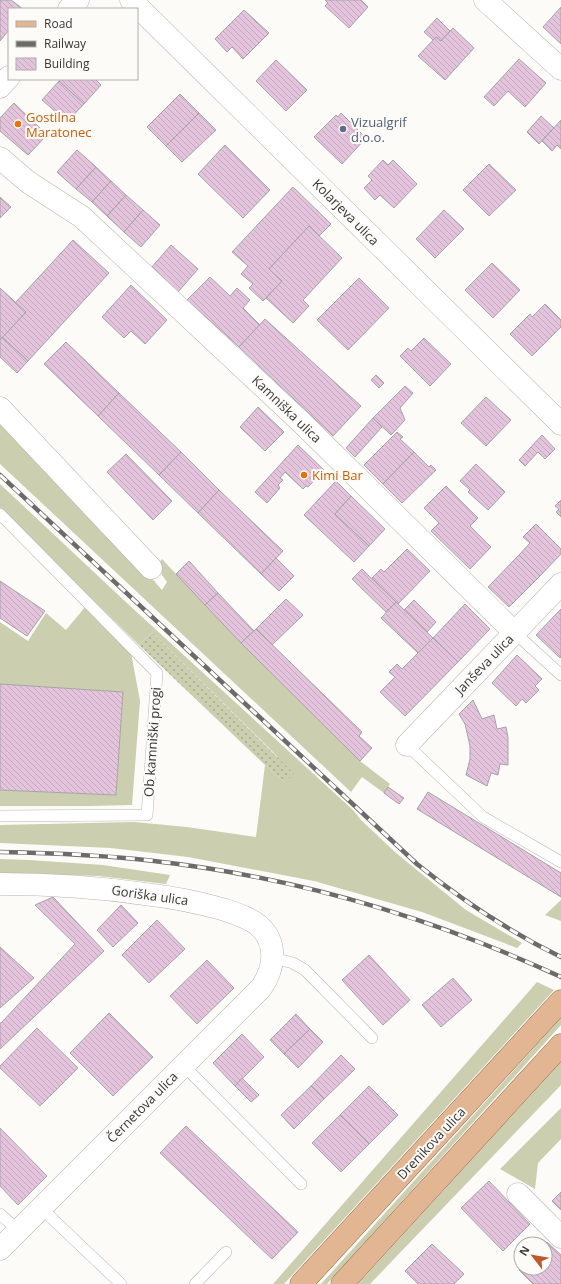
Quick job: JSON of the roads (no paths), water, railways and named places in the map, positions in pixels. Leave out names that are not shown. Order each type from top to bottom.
[{"type":"main road","name":"Drenikova ulica","points":[[301,1284],[561,1001]]},
{"type":"main road","points":[[342,1284],[561,1045]]},
{"type":"street","points":[[71,8],[78,0]]},
{"type":"street","name":"Kolarjeva ulica","points":[[131,0],[561,424]]},
{"type":"street","points":[[485,0],[561,69]]},
{"type":"street","points":[[0,87],[8,78]]},
{"type":"street","name":"Kamniška ulica","points":[[0,158],[28,182],[82,217],[302,423],[514,632]]},
{"type":"street","points":[[0,408],[151,568]]},
{"type":"street","name":"Janševa ulica","points":[[407,745],[561,584]]},
{"type":"street","name":"Goriška ulica","points":[[0,884],[57,885],[112,889],[165,896],[214,907],[245,918],[258,926],[266,933],[268,937],[272,946],[273,958]]},
{"type":"street","name":"Černetova ulica","points":[[0,1249],[261,988],[270,972],[273,958]]},
{"type":"street","points":[[518,1194],[561,1237]]},
{"type":"lane","name":"Ob kamniški progi","points":[[0,514],[157,673],[147,815],[0,816]]},
{"type":"lane","name":"Kamniška ulica","points":[[514,632],[561,675]]},
{"type":"lane","points":[[407,745],[483,817],[561,862]]},
{"type":"lane","points":[[273,958],[293,963],[305,970],[372,1038]]},
{"type":"lane","points":[[184,1066],[301,1184]]},
{"type":"lane","points":[[41,1208],[120,1284]]},
{"type":"lane","points":[[0,1214],[19,1230]]},
{"type":"lane","points":[[195,1284],[226,1252]]},
{"type":"railway","points":[[0,475],[417,864],[486,915],[561,957]]},
{"type":"railway","points":[[0,852],[77,855],[154,861],[206,868],[311,889],[362,903],[463,936],[561,977]]},
{"type":"place","name":"Gostilna Maratonec","points":[[18,124]]},
{"type":"place","name":"Vizualgrif d.o.o.","points":[[343,129]]},
{"type":"place","name":"Kimi Bar","points":[[304,475]]}]
